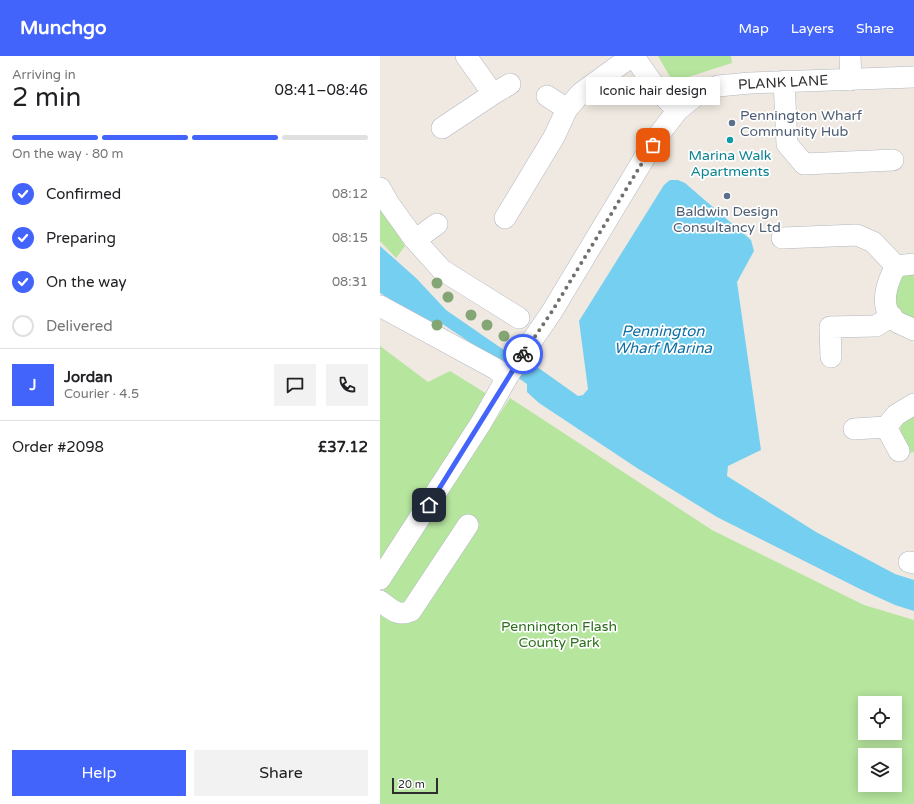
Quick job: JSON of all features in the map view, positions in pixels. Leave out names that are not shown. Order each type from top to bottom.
[{"type":"street","points":[[466,56],[485,99]]},
{"type":"street","points":[[505,218],[554,138],[568,109],[581,93],[633,56],[651,83],[664,98],[678,110]]},
{"type":"street","points":[[850,56],[850,80]]},
{"type":"street","name":"PLANK LANE","points":[[380,579],[460,456],[508,376],[551,313],[657,137],[678,110],[698,94],[718,86],[784,81],[914,77]]},
{"type":"street","points":[[784,81],[787,144],[804,164],[893,160]]},
{"type":"street","points":[[442,128],[510,84]]},
{"type":"street","points":[[547,96],[568,109]]},
{"type":"street","points":[[380,188],[389,204],[415,240],[442,270],[520,318]]},
{"type":"street","points":[[415,240],[437,224]]},
{"type":"street","points":[[782,238],[857,235],[873,242],[905,265],[885,291],[887,309],[896,321],[914,330]]},
{"type":"street","points":[[380,306],[496,368],[508,376]]},
{"type":"street","points":[[831,357],[830,327],[876,326],[892,316]]},
{"type":"street","points":[[854,428],[886,427],[896,415],[914,404]]},
{"type":"street","points":[[886,427],[899,451]]},
{"type":"street","points":[[380,601],[395,612],[401,614],[411,611],[468,525]]},
{"type":"green space","points":[[658,56],[731,56],[732,63],[673,82]]},
{"type":"green space","points":[[380,206],[405,246],[396,258],[380,241]]},
{"type":"green space","points":[[914,270],[914,322],[898,314],[892,289],[900,277]]},
{"type":"green space","points":[[380,346],[428,382],[450,371],[487,394],[380,560]]},
{"type":"green space","name":"Pennington Flash County Park","points":[[510,398],[712,530],[864,605],[914,620],[914,804],[380,804],[380,596]]},
{"type":"green space","points":[[914,411],[914,452],[909,453],[900,435],[901,418]]},
{"type":"water","name":"Pennington Wharf Marina","points":[[670,180],[678,180],[685,183],[751,240],[754,251],[737,282],[761,450],[728,466],[727,476],[816,532],[895,574],[914,580],[914,611],[895,605],[860,589],[717,517],[637,468],[539,403],[527,392],[527,384],[504,368],[504,365],[438,321],[430,323],[380,293],[380,246],[416,278],[446,310],[514,357],[540,369],[578,396],[583,395],[588,389],[579,321],[664,185]]},
{"type":"way so far","points":[[523,354],[551,313],[653,145]]},
{"type":"place","name":"Pennington Wharf Community Hub","points":[[732,123]]},
{"type":"place","name":"Marina Walk Apartments","points":[[730,140]]},
{"type":"place","name":"Iconic hair design","points":[[653,145]]},
{"type":"place","name":"Baldwin Design Consultancy Ltd","points":[[727,196]]},
{"type":"route","points":[[429,505],[481,423],[509,374],[523,354]]}]
